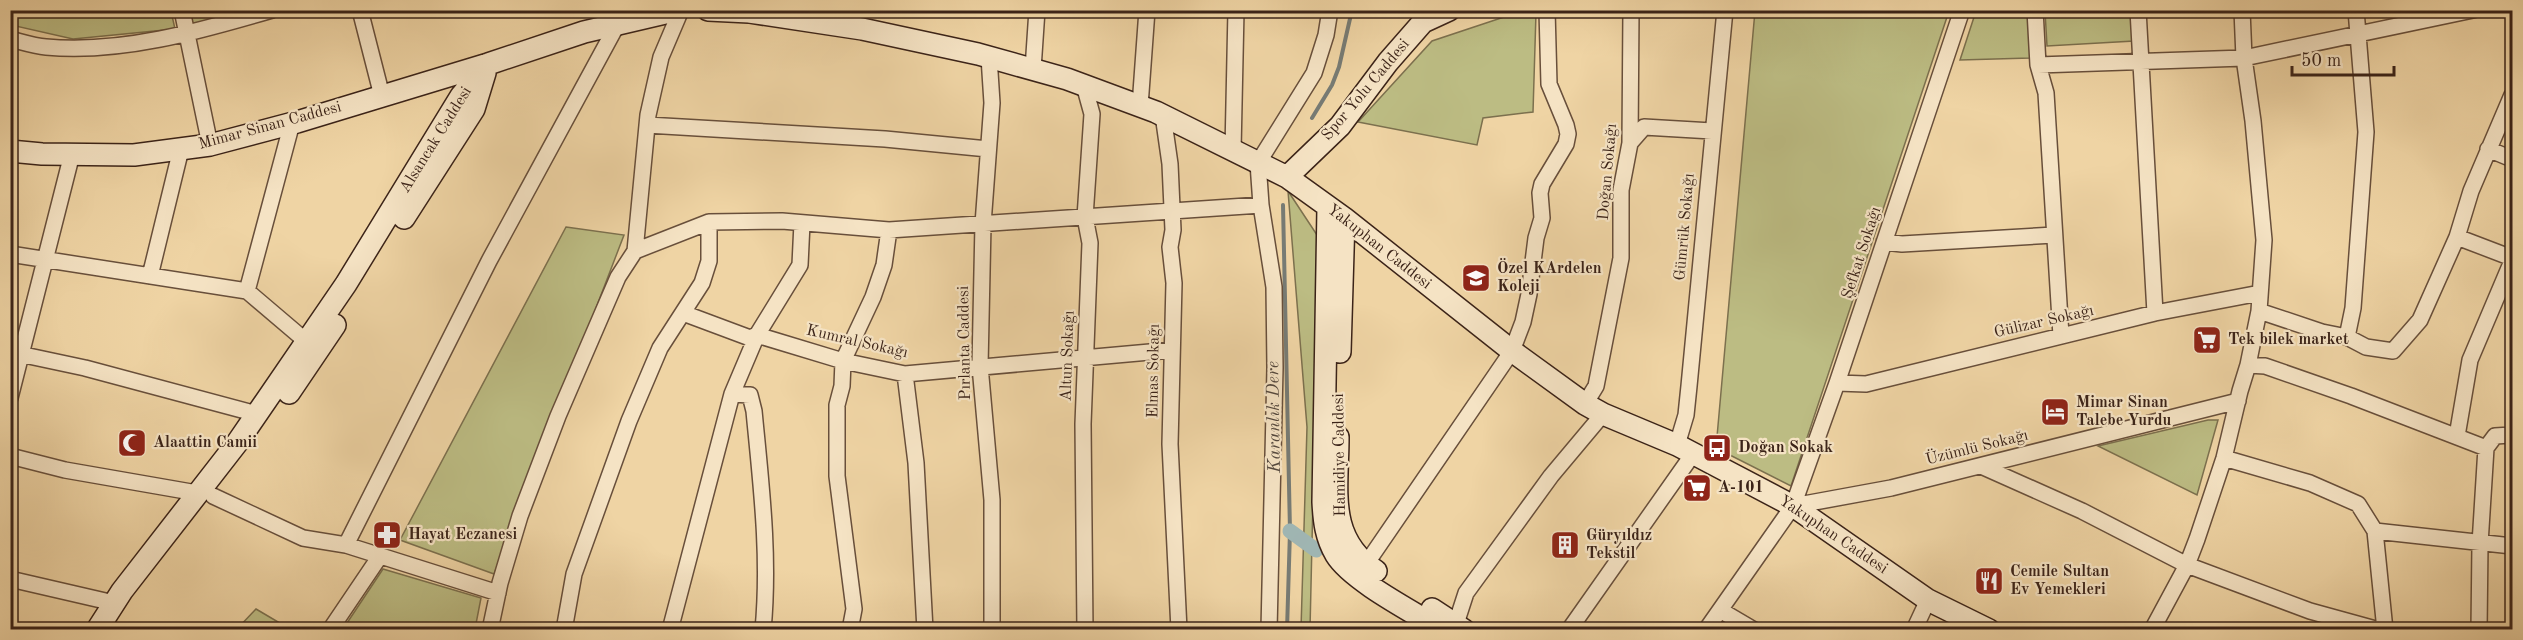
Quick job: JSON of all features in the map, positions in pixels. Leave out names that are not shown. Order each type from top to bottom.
[{"type":"street","points":[[182,10],[210,145]]},
{"type":"street","points":[[10,39],[45,47],[103,48],[187,32],[272,10]]},
{"type":"street","points":[[360,10],[382,96]]},
{"type":"street","points":[[490,630],[520,516],[558,416],[618,277],[635,251],[647,125],[661,57],[680,10]]},
{"type":"street","name":"Mimar Sinan Caddesi","points":[[10,151],[134,154],[210,145],[292,123],[488,64],[584,32],[680,10]]},
{"type":"street","name":"Yakuphan Caddesi","points":[[708,10],[749,12],[862,29],[989,57],[1084,85],[1162,115],[1287,177],[1512,351],[1594,409],[1685,449],[1793,506],[1928,600],[1989,630]]},
{"type":"street","points":[[1033,69],[1037,10]]},
{"type":"street","points":[[1140,106],[1147,10]]},
{"type":"street","points":[[1233,150],[1236,10]]},
{"type":"street","points":[[1269,630],[1275,356],[1274,287],[1261,205],[1258,163],[1314,73],[1326,35],[1330,10]]},
{"type":"street","name":"Spor Yolu Caddesi","points":[[1287,177],[1340,126],[1388,62],[1424,22],[1449,10]]},
{"type":"street","points":[[1362,570],[1512,351],[1523,322],[1536,237],[1542,218],[1540,193],[1542,184],[1562,152],[1568,134],[1549,84],[1547,10]]},
{"type":"street","name":"Doğan Sokağı","points":[[1454,628],[1466,593],[1551,476],[1594,409],[1596,386],[1621,258],[1621,190],[1630,143],[1631,10]]},
{"type":"street","name":"Gümrük Sokağı","points":[[1569,630],[1685,449],[1686,415],[1725,10]]},
{"type":"street","name":"Şefkat Sokağı","points":[[1706,630],[1793,506],[1837,383],[1962,10]]},
{"type":"street","points":[[2035,10],[2038,65],[2046,93],[2061,336]]},
{"type":"street","points":[[2138,10],[2156,314]]},
{"type":"street","points":[[2152,630],[2187,565],[2224,458],[2248,365],[2259,311],[2264,240],[2253,121],[2244,58],[2242,10]]},
{"type":"street","points":[[2347,337],[2353,308],[2366,132],[2356,10]]},
{"type":"street","points":[[2038,65],[2244,58],[2473,10]]},
{"type":"street","points":[[346,545],[489,261],[617,25]]},
{"type":"street","name":"Pırlanta Caddesi","points":[[989,57],[992,103],[983,224],[980,366],[992,500],[992,630]]},
{"type":"street","name":"Alsancak Caddesi","points":[[112,630],[346,284],[461,96],[488,64]]},
{"type":"street","name":"Alsancak Caddesi","points":[[97,630],[114,603],[205,495],[314,359],[474,109],[488,64]]},
{"type":"street","name":"Altun Sokağı","points":[[1084,85],[1092,114],[1085,217],[1090,243],[1083,424],[1085,630]]},
{"type":"street","points":[[2259,311],[2322,332],[2347,337],[2366,347],[2393,351],[2420,320],[2457,237],[2471,191],[2512,95]]},
{"type":"street","name":"Elmas Sokağı","points":[[1162,115],[1170,164],[1173,230],[1170,247],[1174,282],[1170,444],[1179,630]]},
{"type":"street","points":[[247,291],[292,123]]},
{"type":"street","points":[[647,125],[885,139],[988,149]]},
{"type":"street","points":[[1630,143],[1644,128],[1712,131]]},
{"type":"street","points":[[150,276],[181,149]]},
{"type":"street","points":[[2488,149],[2512,159]]},
{"type":"street","points":[[10,398],[16,354],[46,260],[72,154]]},
{"type":"street","points":[[635,251],[709,222],[802,223],[889,230],[1261,205]]},
{"type":"street","name":"Hamidiye Caddesi","points":[[1336,213],[1338,516],[1347,545],[1362,570],[1454,628]]},
{"type":"street","points":[[564,630],[574,574],[629,421],[660,348],[702,282],[709,261],[709,222]]},
{"type":"street","points":[[670,630],[732,394],[757,335],[800,265],[802,223]]},
{"type":"street","points":[[850,630],[854,609],[837,476],[837,405],[842,386],[843,361],[873,297],[884,265],[889,230]]},
{"type":"street","points":[[1884,242],[1902,244],[2054,235]]},
{"type":"street","points":[[2457,237],[2512,259],[2470,360],[2457,436]]},
{"type":"street","points":[[10,254],[247,291],[307,342]]},
{"type":"street","name":"Gülizar Sokağı","points":[[1837,383],[1866,384],[2061,336],[2260,292]]},
{"type":"street","name":"Kumral Sokağı","points":[[683,314],[750,338],[757,335],[843,361],[905,374],[1172,350]]},
{"type":"street","points":[[16,354],[85,368],[257,414]]},
{"type":"street","points":[[2248,365],[2265,366],[2486,448]]},
{"type":"street","points":[[905,374],[916,463],[925,630]]},
{"type":"street","points":[[732,394],[750,395],[754,411],[764,512],[767,586],[764,630]]},
{"type":"street","name":"Üzümlü Sokağı","points":[[1793,506],[1891,488],[2238,401]]},
{"type":"street","points":[[2479,630],[2480,544],[2486,448],[2495,436],[2512,433]]},
{"type":"street","points":[[10,456],[65,470],[205,495],[303,538],[346,545],[498,593]]},
{"type":"street","points":[[2224,458],[2310,483],[2358,504],[2374,531],[2385,630]]},
{"type":"street","points":[[1982,466],[2082,511],[2187,565],[2310,611],[2379,630]]},
{"type":"street","points":[[2374,531],[2512,546]]},
{"type":"street","points":[[330,630],[380,556]]},
{"type":"street","points":[[10,579],[114,603]]},
{"type":"street","points":[[1914,630],[1928,600]]},
{"type":"street","points":[[1720,610],[1754,630]]},
{"type":"green space","points":[[188,10],[264,11],[192,29]]},
{"type":"green space","points":[[10,11],[171,11],[175,29],[73,39],[11,25]]},
{"type":"green space","points":[[1755,11],[1949,11],[1791,486],[1716,448]]},
{"type":"green space","points":[[1976,11],[2028,11],[2030,58],[1960,60]]},
{"type":"green space","points":[[2045,11],[2132,11],[2134,41],[2047,46]]},
{"type":"green space","points":[[1519,12],[1536,13],[1533,112],[1483,118],[1477,145],[1358,122],[1432,41]]},
{"type":"green space","points":[[1288,191],[1319,238],[1310,629],[1301,629],[1307,427]]},
{"type":"green space","points":[[566,227],[624,235],[494,574],[400,540]]},
{"type":"green space","points":[[2208,420],[2218,420],[2197,495],[2098,446]]},
{"type":"green space","points":[[383,569],[481,598],[475,629],[343,629]]},
{"type":"green space","points":[[256,609],[290,629],[237,629]]},
{"type":"waterway","name":"Karanlık Dere","points":[[1312,118],[1332,85],[1339,67],[1352,10]]},
{"type":"waterway","name":"Karanlık Dere","points":[[1283,205],[1290,531],[1287,630]]},
{"type":"waterway","points":[[1290,531],[1316,550]]},
{"type":"place","name":"Özel KArdelen Koleji","points":[[1476,278]]},
{"type":"place","name":"Tek bilek market","points":[[2207,340]]},
{"type":"place","name":"Mimar Sinan Talebe Yurdu","points":[[2055,412]]},
{"type":"place","name":"Alaattin Camii","points":[[132,443]]},
{"type":"place","name":"Doğan Sokak","points":[[1717,448]]},
{"type":"place","name":"A-101","points":[[1697,488]]},
{"type":"place","name":"Hayat Eczanesi","points":[[387,535]]},
{"type":"place","name":"Güryıldız Tekstil","points":[[1565,545]]},
{"type":"place","name":"Cemile Sultan Ev Yemekleri","points":[[1989,581]]}]
